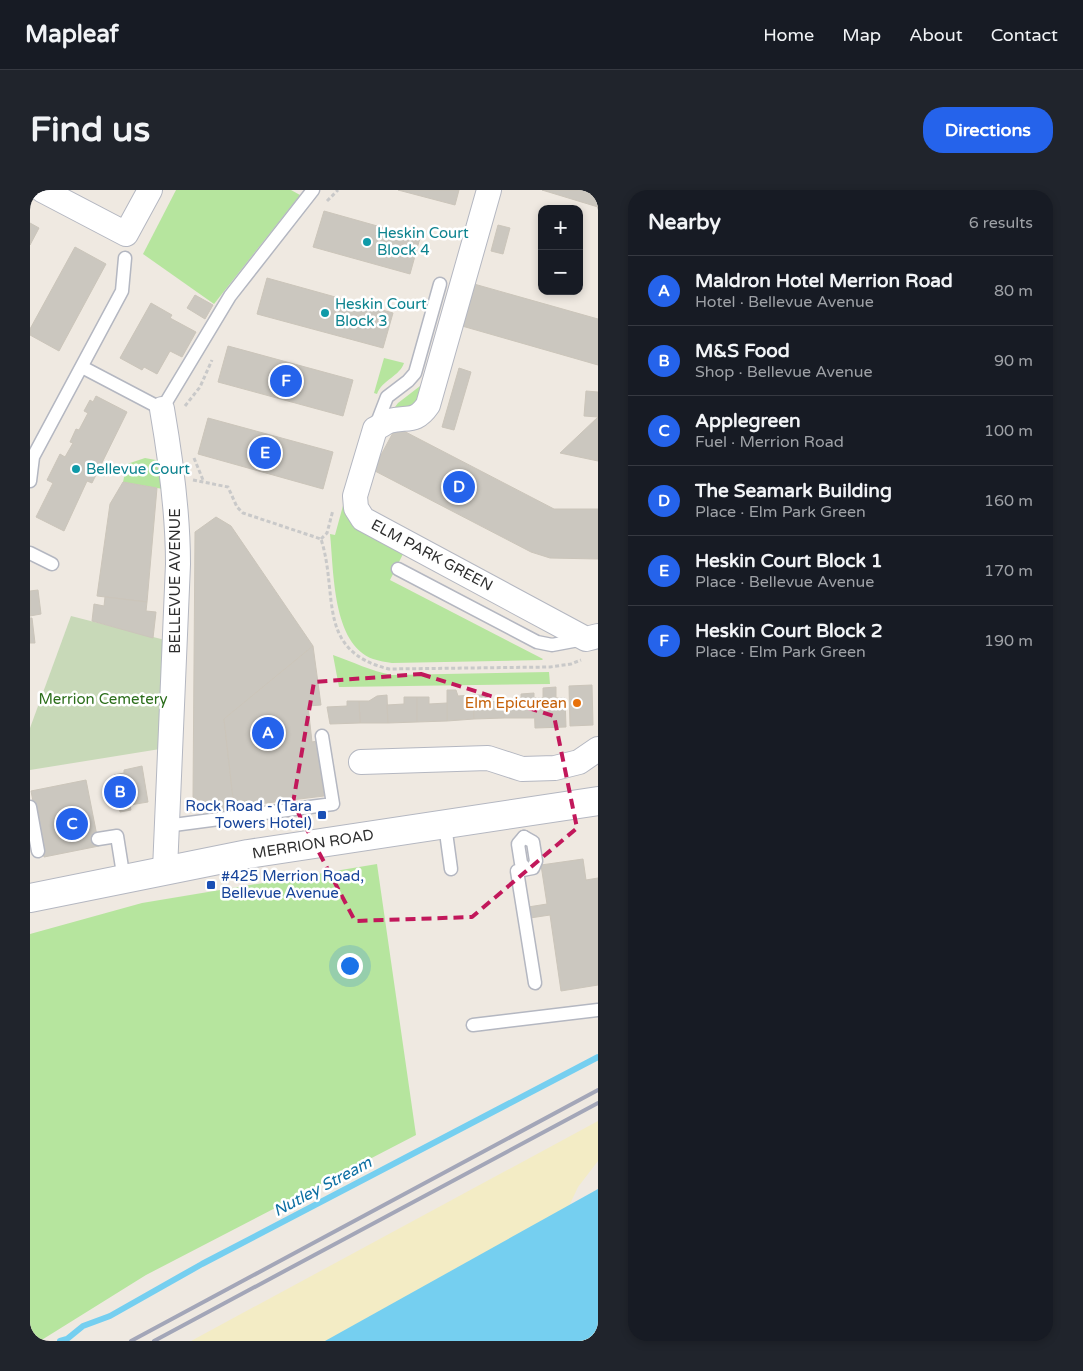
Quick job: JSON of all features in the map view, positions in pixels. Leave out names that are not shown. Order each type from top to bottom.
[{"type":"main road","name":"MERRION ROAD","points":[[30,894],[124,880],[165,870],[316,843],[445,824],[523,824],[598,801]]},
{"type":"street","points":[[42,190],[126,234],[150,190]]},
{"type":"street","points":[[375,429],[389,421],[409,420],[421,415],[428,405],[489,190]]},
{"type":"street","name":"BELLEVUE AVENUE","points":[[165,870],[178,582],[178,523],[172,479],[173,412]]},
{"type":"street","name":"ELM PARK GREEN","points":[[375,429],[355,496],[356,508],[363,519],[589,644]]},
{"type":"street","points":[[361,762],[488,758],[522,769],[555,768],[578,762],[598,749]]},
{"type":"lane","points":[[82,367],[173,412],[230,296],[313,190]]},
{"type":"lane","points":[[30,480],[33,457],[122,291],[125,258]]},
{"type":"lane","points":[[375,429],[387,397],[408,381],[414,373],[440,284]]},
{"type":"lane","points":[[30,553],[52,564]]},
{"type":"lane","points":[[398,569],[537,642],[552,645],[589,644]]},
{"type":"lane","points":[[166,826],[333,804],[322,736]]},
{"type":"lane","points":[[30,807],[37,851]]},
{"type":"lane","points":[[445,824],[451,869]]},
{"type":"lane","points":[[523,824],[518,844],[520,863],[529,868],[517,871],[536,983]]},
{"type":"lane","points":[[98,839],[116,836],[124,880]]},
{"type":"lane","points":[[474,1025],[598,1010]]},
{"type":"path","points":[[321,208],[338,190]]},
{"type":"path","points":[[173,412],[185,406],[200,387],[213,356]]},
{"type":"path","points":[[191,451],[203,480]]},
{"type":"path","points":[[172,479],[203,480],[228,487],[237,507],[243,513],[322,539]]},
{"type":"path","points":[[336,501],[327,533],[322,539],[336,630],[349,649],[373,665],[389,669],[550,667],[571,664],[589,644]]},
{"type":"highlighted area","points":[[421,674],[554,716],[577,828],[472,917],[355,921],[293,803],[314,682]]},
{"type":"green space","points":[[176,190],[291,190],[300,195],[214,304],[143,254]]},
{"type":"green space","points":[[384,358],[404,363],[399,371],[379,389],[377,394],[374,393]]},
{"type":"green space","points":[[424,383],[420,396],[414,404],[406,409],[392,411],[398,403]]},
{"type":"green space","points":[[145,458],[161,461],[163,489],[123,482],[127,464]]},
{"type":"green space","points":[[344,502],[404,552],[390,580],[543,659],[392,663],[373,659],[360,651],[342,623],[335,586],[330,534],[335,535]]},
{"type":"green space","name":"Merrion Cemetery","points":[[71,616],[165,640],[160,749],[30,770],[30,728]]},
{"type":"green space","points":[[333,655],[369,669],[392,675],[549,672],[550,684],[339,687]]},
{"type":"green space","points":[[377,864],[416,1135],[146,1275],[40,1341],[30,1341],[30,934],[142,903]]},
{"type":"sand","points":[[598,1121],[598,1161],[578,1187],[562,1221],[598,1341],[191,1341]]},
{"type":"water","points":[[598,1189],[598,1341],[325,1341]]},
{"type":"building","points":[[398,190],[459,190],[455,205]]},
{"type":"building","points":[[542,190],[598,190],[598,207]]},
{"type":"building","name":"Heskin Court Block 4","points":[[324,211],[420,238],[410,274],[313,247]]},
{"type":"building","points":[[30,223],[39,228],[30,245]]},
{"type":"building","points":[[498,225],[510,228],[503,254],[491,251]]},
{"type":"building","points":[[75,247],[106,264],[59,351],[30,335],[30,329]]},
{"type":"building","name":"Heskin Court Block 3","points":[[267,278],[393,313],[383,348],[257,314]]},
{"type":"building","points":[[474,284],[598,319],[598,365],[462,326]]},
{"type":"building","points":[[195,295],[213,305],[205,319],[187,308]]},
{"type":"building","points":[[151,303],[172,315],[170,318],[196,332],[182,357],[170,351],[157,374],[144,367],[142,370],[120,358]]},
{"type":"building","points":[[228,346],[353,380],[343,416],[218,382]]},
{"type":"building","points":[[459,368],[471,372],[454,430],[442,427]]},
{"type":"building","points":[[586,391],[598,392],[598,417],[584,416]]},
{"type":"building","name":"Bellevue Court","points":[[96,396],[127,412],[92,483],[87,481],[64,531],[36,517],[53,483],[47,480],[60,454],[65,457],[73,443],[70,442],[76,429],[79,430],[88,413],[84,411],[90,400],[93,402]]},
{"type":"building","points":[[598,417],[598,461],[560,453]]},
{"type":"building","points":[[208,418],[333,452],[323,489],[198,454]]},
{"type":"building","points":[[396,427],[554,509],[598,509],[598,559],[550,558],[531,552],[373,470]]},
{"type":"building","points":[[123,482],[157,488],[147,602],[97,596],[110,504]]},
{"type":"building","points":[[216,517],[231,526],[313,646],[224,719],[234,807],[221,812],[193,797],[195,532]]},
{"type":"building","points":[[38,590],[41,614],[30,616],[30,591]]},
{"type":"building","points":[[105,597],[147,602],[146,611],[156,612],[153,638],[92,621],[94,604],[104,606]]},
{"type":"building","points":[[30,618],[32,618],[35,643],[30,643]]},
{"type":"building","points":[[313,646],[321,705],[308,706],[312,742],[317,741],[324,796],[234,807],[224,719]]},
{"type":"building","points":[[592,685],[593,725],[570,726],[569,686]]},
{"type":"building","points":[[556,687],[556,698],[565,698],[566,727],[535,728],[534,698],[543,698],[543,688]]},
{"type":"building","points":[[447,690],[456,690],[458,696],[473,695],[474,719],[447,721]]},
{"type":"building","points":[[534,693],[534,718],[504,718],[504,701],[521,700],[521,694]]},
{"type":"building","points":[[387,695],[388,723],[360,723],[359,701],[369,701],[377,696]]},
{"type":"building","points":[[473,695],[487,695],[488,702],[504,701],[504,718],[474,719]]},
{"type":"building","points":[[404,697],[417,697],[417,722],[388,723],[387,705],[404,704]]},
{"type":"building","points":[[417,697],[429,697],[429,704],[447,703],[447,721],[417,722]]},
{"type":"building","points":[[347,701],[359,701],[360,723],[330,724],[327,707],[347,706]]},
{"type":"building","points":[[142,766],[148,802],[130,805],[131,810],[120,812],[114,775],[124,773],[124,770]]},
{"type":"building","points":[[86,780],[99,846],[44,857],[31,791]]},
{"type":"building","points":[[583,859],[586,880],[598,878],[598,985],[561,991],[550,915],[530,918],[528,907],[547,904],[541,865]]},
{"type":"waterway","name":"Nutley Stream","points":[[60,1341],[67,1339],[83,1326],[110,1316],[202,1264],[598,1057]]},
{"type":"railway","points":[[131,1341],[598,1090]]},
{"type":"railway","points":[[154,1341],[598,1103]]},
{"type":"place","name":"Heskin Court Block 4","points":[[367,242]]},
{"type":"place","name":"Heskin Court Block 3","points":[[325,313]]},
{"type":"place","name":"Heskin Court Block 2","points":[[286,381]]},
{"type":"place","name":"Heskin Court Block 1","points":[[265,453]]},
{"type":"place","name":"Bellevue Court","points":[[76,469]]},
{"type":"place","name":"The Seamark Building","points":[[459,487]]},
{"type":"place","name":"Elm Epicurean","points":[[577,703]]},
{"type":"place","name":"Maldron Hotel Merrion Road","points":[[268,733]]},
{"type":"place","name":"M&S Food","points":[[120,792]]},
{"type":"place","name":"Rock Road - (Tara Towers Hotel)","points":[[322,815]]},
{"type":"place","name":"Applegreen","points":[[72,824]]},
{"type":"place","name":"#425 Merrion Road, Bellevue Avenue","points":[[211,885]]}]
